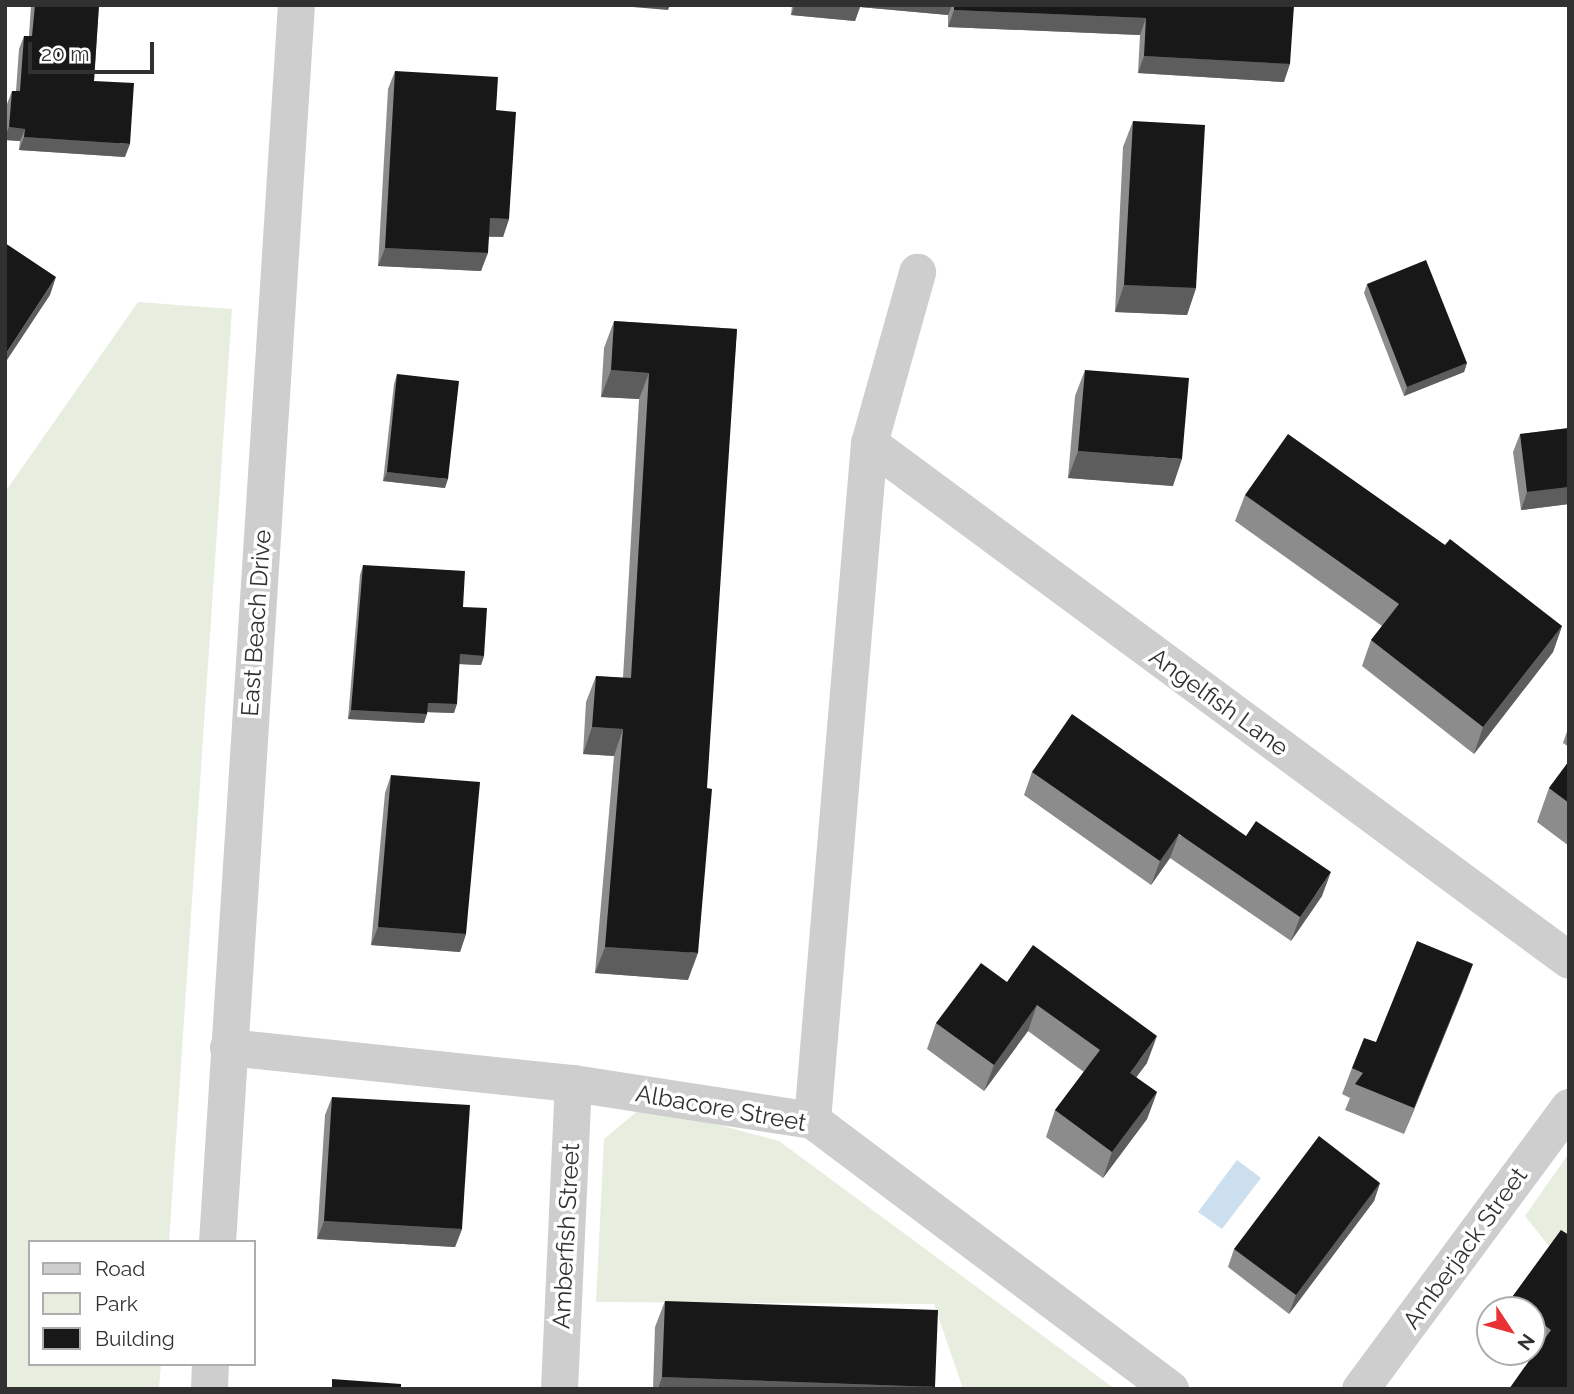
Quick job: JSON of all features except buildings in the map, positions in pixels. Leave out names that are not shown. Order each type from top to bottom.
[{"type":"street","name":"East Beach Drive","points":[[217,1240],[296,5]]},
{"type":"street","points":[[812,1120],[869,443],[917,272]]},
{"type":"street","name":"Angelfish Lane","points":[[869,443],[1569,960]]},
{"type":"street","name":"Albacore Street","points":[[228,1047],[573,1083],[812,1120],[1170,1389]]},
{"type":"street","name":"Amberfish Street","points":[[559,1389],[573,1083]]},
{"type":"street","name":"Amberjack Street","points":[[1360,1389],[1569,1107]]},
{"type":"street","points":[[209,1389],[210,1366]]},
{"type":"green space","points":[[138,302],[232,309],[169,1240],[28,1240],[28,1366],[161,1366],[159,1389],[5,1389],[5,492]]},
{"type":"green space","points":[[645,1105],[779,1141],[1115,1389],[963,1389],[934,1304],[596,1302],[604,1139]]},
{"type":"green space","points":[[1569,1153],[1569,1250],[1552,1250],[1525,1216]]},
{"type":"water","points":[[1237,1160],[1261,1178],[1222,1229],[1198,1212]]}]
